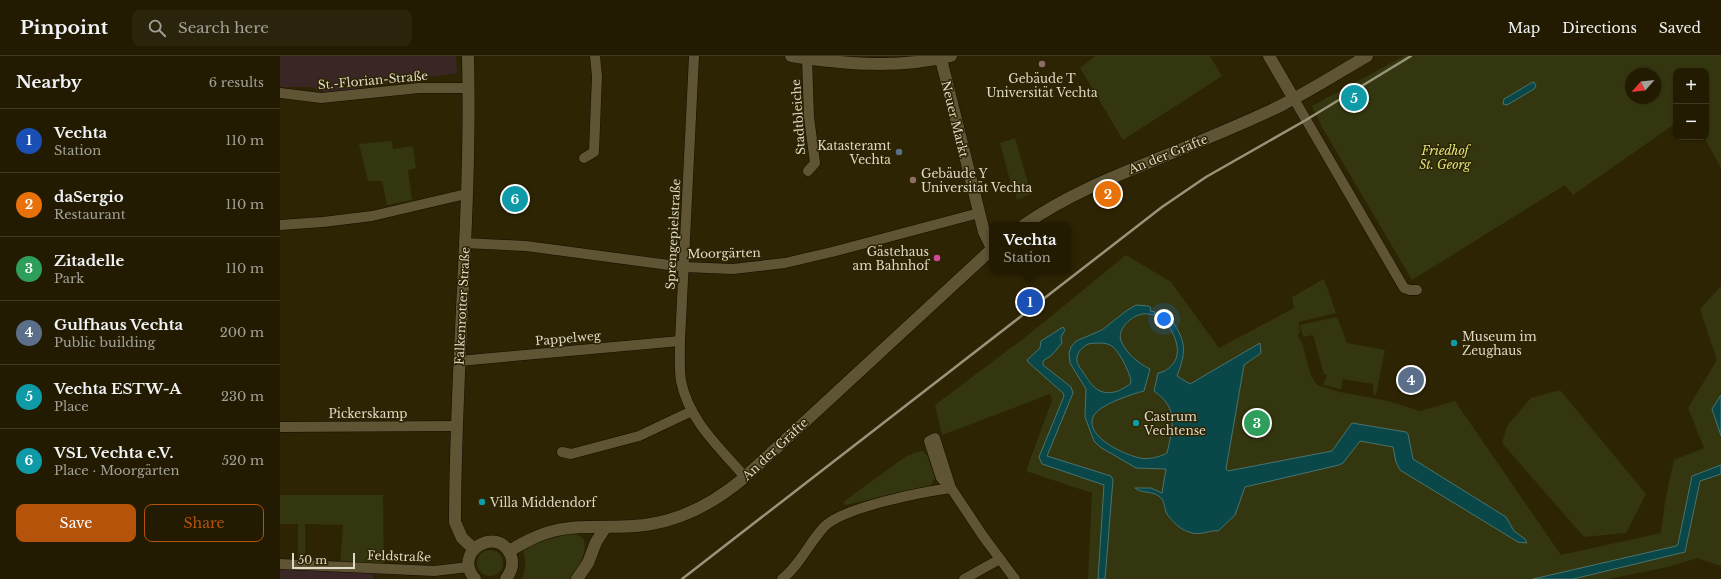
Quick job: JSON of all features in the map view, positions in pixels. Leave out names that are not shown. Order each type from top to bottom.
[{"type":"main road","name":"Falkenrotter Straße","points":[[468,56],[469,88],[466,194],[454,522],[462,538],[474,549]]},
{"type":"main road","points":[[791,56],[871,65],[912,63],[946,57]]},
{"type":"main road","points":[[1269,56],[1294,99]]},
{"type":"main road","name":"An der Gräfte","points":[[1029,222],[1070,196],[1102,181],[1195,143],[1294,99],[1367,56]]},
{"type":"main road","name":"Neuer Markt","points":[[946,57],[979,213],[984,232],[989,242]]},
{"type":"main road","name":"An der Gräfte","points":[[509,551],[542,535],[555,531],[652,524],[686,515],[718,498],[746,477],[989,251]]},
{"type":"main road","points":[[579,576],[588,547],[586,536],[580,528]]},
{"type":"main road","points":[[579,576],[588,563],[596,542],[605,528]]},
{"type":"main road","points":[[475,579],[469,567],[469,561],[474,549],[485,542],[492,541],[498,543],[509,551],[512,565],[506,579]]},
{"type":"street","points":[[584,158],[594,152],[597,76],[595,56]]},
{"type":"street","name":"Sprengepielstraße","points":[[694,56],[680,341],[681,381],[692,411],[713,442],[746,477]]},
{"type":"street","name":"Stadtbleiche","points":[[807,58],[809,117],[815,163],[808,171]]},
{"type":"street","name":"St.-Florian-Straße","points":[[280,93],[321,98],[419,88],[469,88]]},
{"type":"street","points":[[1294,99],[1404,288],[1418,290]]},
{"type":"street","points":[[280,225],[323,222],[372,216],[466,194]]},
{"type":"street","name":"Moorgärten","points":[[464,243],[526,246],[684,267],[734,269],[785,263],[979,213]]},
{"type":"street","name":"Pappelweg","points":[[459,362],[680,341]]},
{"type":"street","points":[[562,452],[571,454],[639,436],[692,411]]},
{"type":"street","name":"Pickerskamp","points":[[280,427],[457,426]]},
{"type":"street","points":[[932,439],[951,488],[1015,579]]},
{"type":"street","points":[[782,579],[789,574],[825,526],[841,515],[934,490],[951,488]]},
{"type":"street","points":[[964,579],[1000,559]]},
{"type":"street","name":"Feldstraße","points":[[280,564],[434,571],[469,567]]},
{"type":"shaded area","points":[[280,56],[456,56],[457,73],[375,85],[330,94],[310,87],[280,87]]},
{"type":"shaded area","points":[[280,569],[373,572],[373,579],[280,579]]},
{"type":"green space","points":[[1095,56],[1210,56],[1222,76],[1123,140],[1080,68]]},
{"type":"green space","name":"Friedhof St. Georg","points":[[1404,56],[1721,56],[1721,168],[1706,140],[1709,140],[1709,68],[1673,68],[1673,125],[1573,195],[1565,185],[1412,280],[1322,127],[1312,106]]},
{"type":"green space","points":[[1015,138],[1031,193],[1017,200],[1000,143]]},
{"type":"green space","points":[[392,141],[393,149],[413,146],[416,168],[408,170],[412,200],[387,205],[382,181],[368,181],[359,144]]},
{"type":"green space","points":[[1126,255],[1171,282],[1219,348],[1294,308],[1292,297],[1324,279],[1336,313],[1299,322],[1300,333],[1298,335],[1302,342],[1311,376],[1317,385],[1340,392],[1388,401],[1420,411],[1455,401],[1561,555],[1661,533],[1665,501],[1674,460],[1704,448],[1688,408],[1717,360],[1700,309],[1721,286],[1721,566],[1697,558],[1668,567],[1608,579],[1088,579],[1092,493],[1026,471],[1052,400],[1050,394],[942,435],[935,405],[1028,335]]},
{"type":"green space","points":[[1337,317],[1347,343],[1385,350],[1376,395],[1374,395],[1373,384],[1343,379],[1341,389],[1323,385],[1327,375],[1324,374],[1313,335],[1303,337],[1300,325]]},
{"type":"green space","points":[[1560,390],[1646,494],[1626,533],[1584,537],[1502,443],[1507,426],[1531,398]]},
{"type":"green space","points":[[922,451],[927,455],[935,478],[931,485],[846,505],[843,502],[905,457]]},
{"type":"green space","points":[[280,495],[383,495],[384,568],[340,567],[343,525],[305,524],[305,560],[298,559],[298,524],[280,524]]},
{"type":"green space","points":[[569,534],[578,535],[583,539],[585,544],[582,559],[571,579],[522,579],[525,565],[523,550],[544,540]]},
{"type":"green space","points":[[490,550],[499,554],[503,563],[499,572],[490,576],[481,572],[477,563],[481,554]]},
{"type":"water","points":[[1534,82],[1536,86],[1534,89],[1507,105],[1503,104],[1504,99]]},
{"type":"water","points":[[1136,305],[1149,306],[1151,308],[1150,311],[1155,312],[1154,315],[1143,314],[1131,319],[1122,329],[1120,337],[1126,350],[1137,361],[1150,369],[1144,391],[1108,404],[1101,408],[1093,417],[1092,424],[1100,438],[1116,449],[1143,459],[1154,458],[1167,453],[1172,426],[1171,411],[1162,397],[1154,391],[1158,373],[1167,370],[1175,361],[1177,355],[1174,335],[1163,318],[1157,316],[1158,313],[1168,315],[1178,331],[1183,344],[1183,358],[1177,376],[1190,384],[1260,343],[1261,353],[1244,365],[1226,469],[1228,471],[1332,451],[1352,423],[1406,432],[1408,434],[1413,459],[1506,517],[1514,531],[1525,539],[1527,543],[1518,542],[1400,470],[1396,462],[1393,447],[1360,441],[1343,463],[1339,465],[1245,487],[1235,515],[1218,531],[1197,534],[1182,529],[1167,514],[1163,501],[1160,497],[1154,493],[1140,491],[1135,488],[1151,488],[1162,493],[1166,469],[1136,468],[1100,447],[1094,441],[1085,417],[1086,389],[1070,363],[1069,353],[1071,347],[1076,341],[1102,330]],"holes":[[[1105,343],[1113,347],[1124,362],[1131,383],[1118,391],[1106,393],[1093,386],[1078,364],[1077,360],[1078,354],[1088,344]]]},
{"type":"water","points":[[1063,327],[1065,330],[1061,337],[1062,343],[1052,355],[1043,361],[1043,365],[1071,387],[1073,393],[1047,456],[1111,476],[1113,480],[1105,579],[1098,579],[1104,485],[1042,464],[1039,457],[1064,396],[1063,393],[1027,360],[1040,348],[1041,341]]},
{"type":"water","points":[[1721,395],[1721,436],[1712,409]]},
{"type":"water","points":[[1721,465],[1721,474],[1700,481],[1685,552],[1573,579],[1533,579],[1676,546],[1678,544],[1692,476]]},
{"type":"railway","points":[[682,579],[1162,207],[1206,177],[1306,120],[1411,56]]},
{"type":"place","name":"Gebäude T Universität Vechta","points":[[1042,64]]},
{"type":"place","name":"Vechta ESTW-A","points":[[1354,98]]},
{"type":"place","name":"Katasteramt Vechta","points":[[899,152]]},
{"type":"place","name":"Gebäude Y Universität Vechta","points":[[913,180]]},
{"type":"place","name":"daSergio","points":[[1108,194]]},
{"type":"place","name":"VSL Vechta e.V.","points":[[515,199]]},
{"type":"place","name":"Gästehaus am Bahnhof","points":[[937,258]]},
{"type":"place","name":"Vechta","points":[[1030,302]]},
{"type":"place","name":"Museum im Zeughaus","points":[[1454,343]]},
{"type":"place","name":"Gulfhaus Vechta","points":[[1411,380]]},
{"type":"place","name":"Castrum Vechtense","points":[[1136,423]]},
{"type":"place","name":"Zitadelle","points":[[1257,423]]},
{"type":"place","name":"Villa Middendorf","points":[[482,502]]}]
